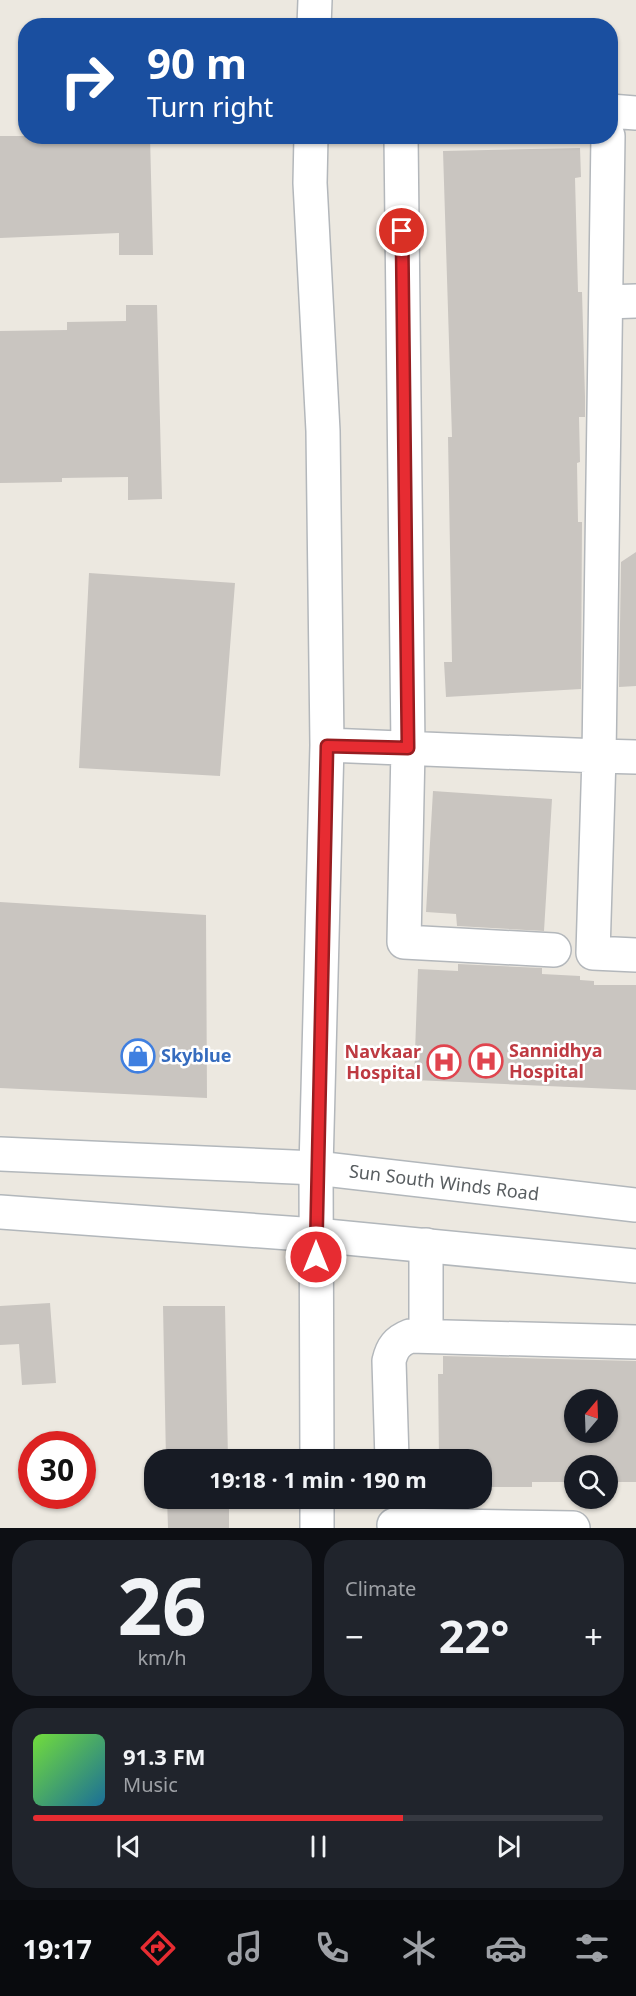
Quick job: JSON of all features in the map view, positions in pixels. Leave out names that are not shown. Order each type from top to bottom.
[{"type":"street","points":[[314,18],[315,0]]},
{"type":"street","points":[[618,111],[636,112]]},
{"type":"street","points":[[311,144],[310,183],[323,431],[327,746],[316,1168],[317,1449]]},
{"type":"street","points":[[400,144],[408,748],[404,942],[554,950]]},
{"type":"street","points":[[609,144],[621,302],[599,756],[593,953],[636,955]]},
{"type":"street","points":[[327,746],[636,757]]},
{"type":"street","name":"Sun South Winds Road","points":[[0,1154],[316,1168],[636,1205]]},
{"type":"street","points":[[0,1212],[316,1235],[636,1266]]},
{"type":"street","points":[[426,1245],[426,1336]]},
{"type":"street","points":[[392,1449],[390,1354],[402,1339],[426,1336],[636,1342]]},
{"type":"street","points":[[317,1509],[317,1528]]},
{"type":"street","points":[[394,1517],[573,1528]]},
{"type":"building","points":[[0,136],[18,136],[18,144],[150,144],[153,255],[119,255],[119,233],[0,238]]},
{"type":"building","points":[[580,148],[581,177],[575,178],[578,292],[582,292],[585,397],[585,417],[579,417],[580,462],[577,463],[578,522],[582,522],[581,689],[446,697],[444,662],[452,662],[448,437],[452,437],[443,151]]},
{"type":"building","points":[[126,305],[157,305],[162,499],[128,500],[128,477],[62,478],[62,482],[0,483],[0,331],[67,330],[67,322],[126,321]]},
{"type":"building","points":[[636,552],[636,686],[619,687],[621,562]]},
{"type":"building","points":[[89,573],[235,583],[220,776],[79,768]]},
{"type":"building","points":[[433,791],[552,799],[544,931],[457,926],[456,914],[426,912]]},
{"type":"building","points":[[0,902],[206,915],[207,1098],[0,1088]]},
{"type":"building","points":[[458,964],[542,968],[542,974],[580,976],[580,980],[594,981],[594,985],[636,985],[636,1090],[414,1080],[418,969],[458,971]]},
{"type":"building","points":[[50,1303],[56,1383],[22,1385],[19,1344],[0,1345],[0,1306]]},
{"type":"building","points":[[163,1306],[225,1306],[228,1449],[166,1449]]},
{"type":"building","points":[[443,1356],[636,1361],[636,1482],[618,1482],[618,1455],[564,1455],[564,1482],[532,1482],[532,1487],[492,1487],[492,1449],[439,1449],[438,1374],[443,1374]]},
{"type":"building","points":[[167,1509],[229,1509],[229,1528],[168,1528]]},
{"type":"place","name":"Skyblue","points":[[138,1056]]},
{"type":"place","name":"Sannidhya Hospital","points":[[486,1061]]},
{"type":"place","name":"Navkaar Hospital","points":[[444,1062]]},
{"type":"route","points":[[316,1257],[316,1168],[327,746],[408,748],[402,231]]}]
